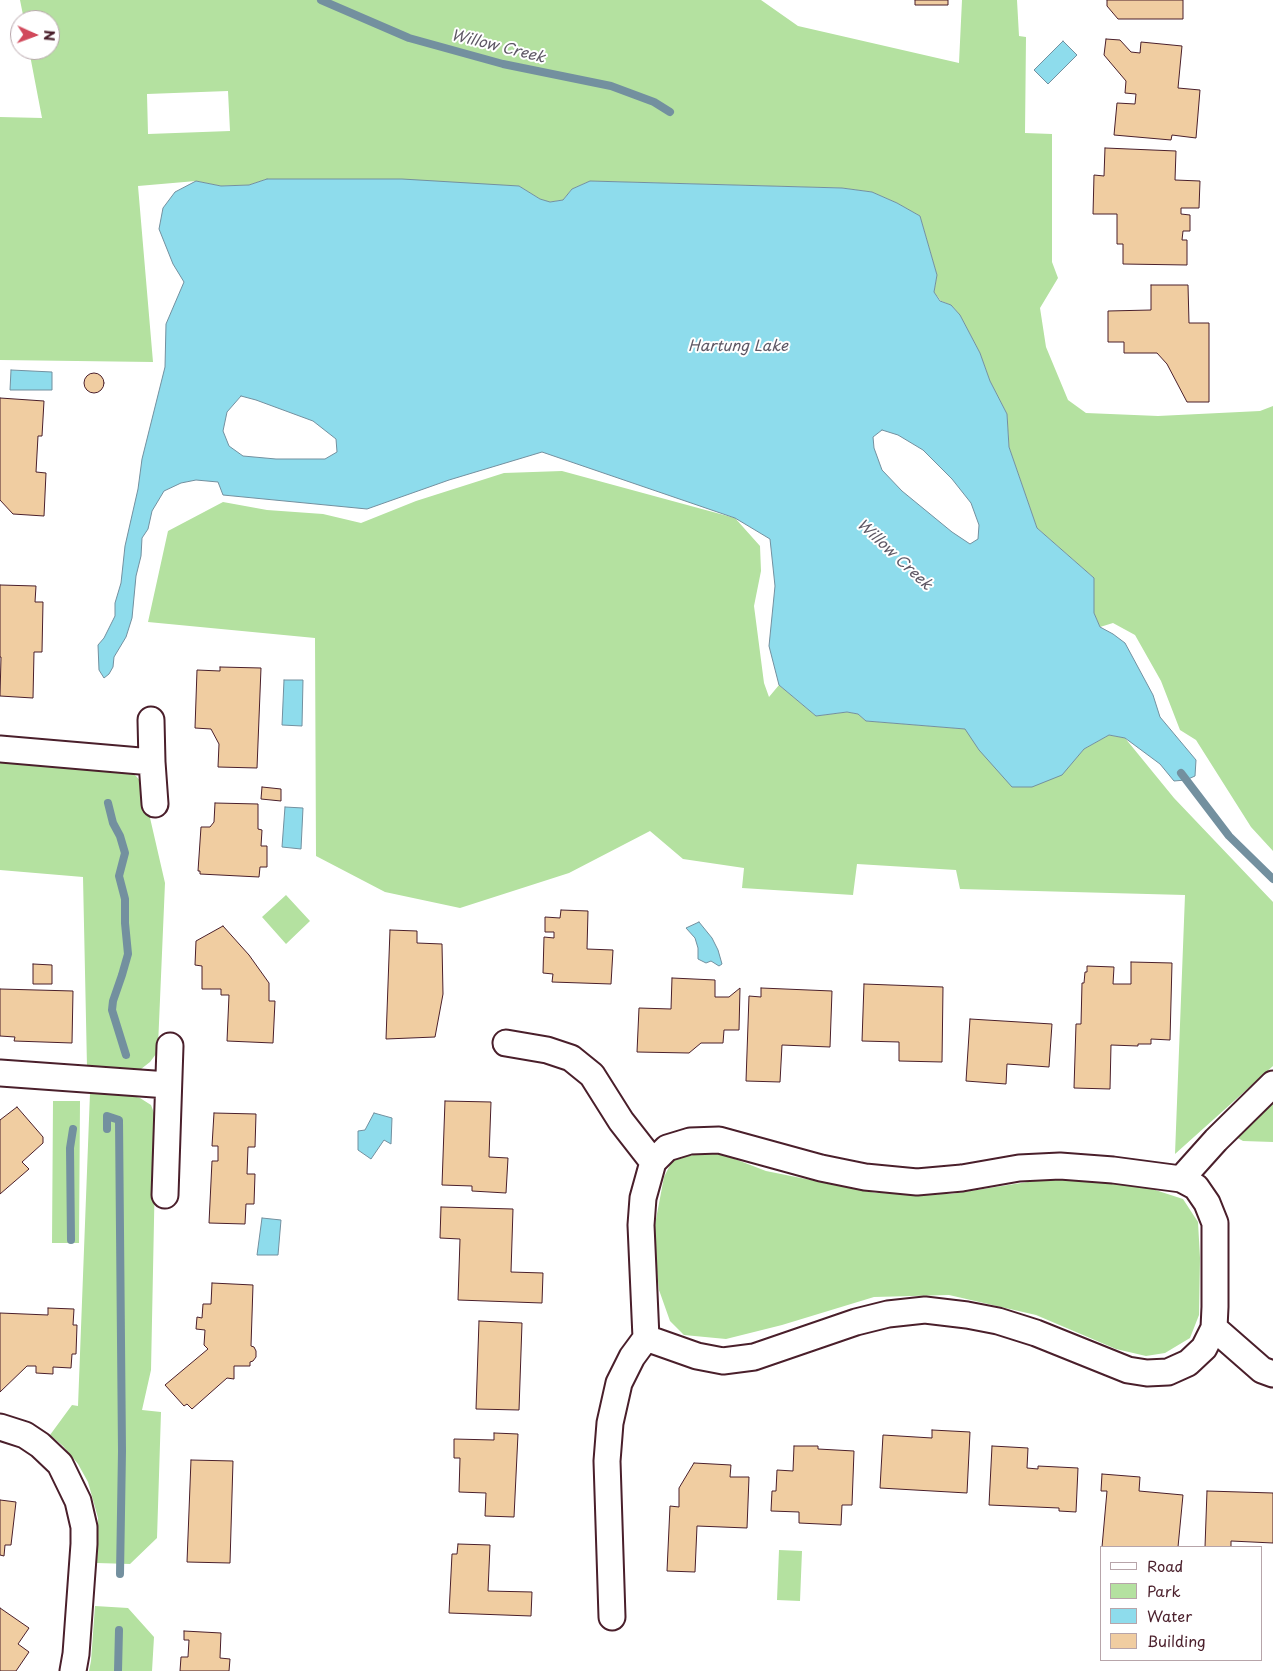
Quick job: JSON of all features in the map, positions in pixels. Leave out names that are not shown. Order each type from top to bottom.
[{"type":"street","points":[[151,720],[155,804]]},
{"type":"street","points":[[0,750],[152,762]]},
{"type":"street","points":[[506,1042],[547,1050],[571,1058],[592,1075],[621,1121],[653,1162]]},
{"type":"street","points":[[165,1195],[170,1046]]},
{"type":"street","points":[[0,1073],[168,1085]]},
{"type":"street","points":[[1181,1178],[1216,1140],[1273,1084]]},
{"type":"street","points":[[612,1617],[607,1461],[610,1423],[619,1383],[632,1357],[646,1338],[641,1225],[643,1198],[653,1162],[667,1148],[690,1141],[719,1140],[813,1166],[865,1177],[917,1182],[962,1178],[1019,1168],[1060,1166],[1181,1178],[1196,1187],[1208,1203],[1215,1223],[1214,1328],[1204,1348],[1188,1363],[1168,1372],[1148,1373],[1128,1370],[998,1321],[925,1310],[888,1314],[856,1322],[754,1357],[723,1361],[697,1356],[646,1338]]},
{"type":"street","points":[[1214,1328],[1262,1370],[1273,1374]]},
{"type":"street","points":[[0,1427],[25,1435],[40,1445],[60,1464],[78,1501],[84,1527],[84,1544],[76,1654],[73,1671]]},
{"type":"green space","points":[[20,0],[761,0],[798,26],[959,63],[962,0],[1017,0],[1019,36],[1026,37],[1025,133],[1052,134],[1052,262],[1058,278],[1040,308],[1046,347],[1068,400],[1086,413],[1158,416],[1260,411],[1273,406],[1273,851],[1251,827],[1196,740],[1180,730],[1161,681],[1135,635],[1113,623],[1100,627],[1094,613],[1094,578],[1037,528],[1009,447],[1007,414],[990,381],[980,353],[960,315],[951,305],[941,301],[934,292],[937,275],[920,216],[872,192],[842,188],[590,181],[572,189],[563,200],[549,202],[540,199],[519,186],[267,179],[249,185],[221,186],[196,181],[138,186],[153,362],[0,360],[0,117],[42,118],[31,60],[60,60],[60,10],[22,10]],"holes":[[[228,91],[230,131],[148,134],[147,94]]]},
{"type":"green space","points":[[562,471],[735,518],[760,546],[761,571],[754,606],[764,683],[769,697],[779,685],[816,716],[847,712],[858,714],[866,721],[966,729],[979,750],[1061,775],[1084,749],[1109,735],[1125,738],[1174,798],[1273,902],[1273,1066],[1175,1154],[1185,895],[960,889],[956,870],[857,864],[853,895],[742,888],[744,868],[683,859],[650,831],[569,873],[460,908],[385,892],[316,856],[315,638],[148,622],[168,531],[223,502],[267,510],[323,514],[361,523],[416,501],[504,473]]},
{"type":"green space","points":[[0,761],[128,771],[142,783],[165,883],[158,1046],[156,1054],[141,1069],[87,1067],[83,877],[0,870]]},
{"type":"green space","points":[[286,895],[310,921],[286,944],[262,917]]},
{"type":"green space","points":[[90,1093],[140,1098],[151,1105],[156,1121],[151,1370],[142,1410],[161,1412],[157,1538],[130,1564],[97,1563],[98,1518],[88,1482],[78,1464],[63,1446],[50,1435],[72,1405],[78,1406]]},
{"type":"green space","points":[[53,1101],[80,1101],[79,1243],[52,1243]]},
{"type":"green space","points":[[1273,1101],[1273,1142],[1243,1141],[1236,1137]]},
{"type":"green space","points":[[714,1151],[766,1171],[876,1193],[951,1194],[1034,1181],[1078,1177],[1146,1187],[1183,1199],[1198,1222],[1200,1258],[1199,1315],[1190,1338],[1165,1353],[1146,1356],[1116,1349],[1036,1315],[949,1295],[874,1297],[782,1325],[726,1339],[684,1335],[670,1321],[659,1290],[653,1235],[664,1177],[673,1159]]},
{"type":"green space","points":[[779,1550],[802,1551],[800,1601],[777,1600]]},
{"type":"green space","points":[[95,1606],[128,1608],[154,1637],[152,1671],[89,1671]]},
{"type":"water","points":[[1063,41],[1077,55],[1048,84],[1034,70]]},
{"type":"water","name":"Hartung Lake","points":[[267,179],[402,179],[519,186],[540,199],[550,202],[563,200],[572,189],[590,181],[842,188],[872,192],[920,216],[937,275],[934,292],[940,301],[951,305],[960,315],[980,353],[990,381],[1007,414],[1009,447],[1037,528],[1094,578],[1094,613],[1100,627],[1125,643],[1153,695],[1160,717],[1196,760],[1195,776],[1186,780],[1174,781],[1160,764],[1125,738],[1109,735],[1084,749],[1062,775],[1032,787],[1012,787],[979,750],[965,729],[866,721],[858,714],[847,712],[816,716],[779,685],[769,646],[775,586],[770,539],[735,518],[542,452],[449,480],[367,509],[223,495],[218,482],[196,480],[181,483],[164,491],[152,511],[148,529],[142,538],[132,618],[126,637],[114,657],[113,667],[104,678],[99,670],[98,645],[104,638],[115,616],[115,603],[121,583],[125,546],[138,489],[142,459],[165,367],[166,324],[184,282],[173,264],[159,229],[163,208],[175,192],[196,181],[221,186],[249,185]],"holes":[[[241,396],[313,421],[336,439],[337,452],[325,459],[276,459],[243,456],[229,446],[223,431],[227,412]],[[882,430],[898,435],[923,450],[952,479],[971,503],[979,525],[978,539],[970,544],[952,532],[902,491],[882,470],[874,448],[873,437]]]},
{"type":"water","points":[[11,370],[52,372],[52,390],[10,390]]},
{"type":"water","points":[[284,680],[303,680],[302,726],[282,725]]},
{"type":"water","points":[[285,807],[303,808],[301,849],[282,847]]},
{"type":"water","points":[[699,922],[712,938],[718,950],[722,964],[719,966],[711,961],[706,963],[698,959],[698,948],[695,938],[686,928]]},
{"type":"water","points":[[374,1113],[392,1118],[391,1144],[384,1140],[371,1159],[358,1150],[358,1131],[365,1130]]},
{"type":"water","points":[[262,1218],[281,1220],[278,1255],[257,1255]]},
{"type":"building","points":[[915,0],[948,0],[948,5],[915,5]]},
{"type":"building","points":[[1107,0],[1183,0],[1183,19],[1118,19],[1107,6]]},
{"type":"building","points":[[1106,39],[1120,40],[1131,52],[1140,53],[1141,42],[1182,46],[1178,88],[1200,90],[1196,138],[1172,135],[1171,140],[1114,135],[1117,103],[1135,104],[1136,94],[1125,93],[1126,81],[1104,55]]},
{"type":"building","points":[[1105,148],[1176,151],[1175,180],[1200,181],[1199,208],[1181,208],[1181,214],[1190,215],[1190,231],[1183,231],[1182,240],[1187,240],[1187,265],[1123,264],[1123,244],[1117,244],[1117,214],[1093,214],[1094,175],[1104,176]]},
{"type":"building","points":[[1151,285],[1188,285],[1189,323],[1209,323],[1209,402],[1187,402],[1167,364],[1157,353],[1124,353],[1124,342],[1108,342],[1108,311],[1151,310]]},
{"type":"building","points":[[94,373],[101,376],[104,383],[101,390],[94,393],[87,390],[84,383],[87,376]]},
{"type":"building","points":[[0,398],[44,401],[42,436],[38,436],[36,472],[46,473],[44,516],[13,514],[0,500]]},
{"type":"building","points":[[0,585],[36,586],[35,602],[43,602],[42,652],[34,652],[33,698],[0,696]]},
{"type":"building","points":[[220,667],[261,668],[257,768],[218,767],[219,744],[211,729],[195,728],[197,670],[220,671]]},
{"type":"building","points":[[262,787],[281,789],[281,801],[261,799]]},
{"type":"building","points":[[215,803],[258,804],[258,829],[262,830],[261,846],[267,846],[267,867],[260,867],[259,877],[200,874],[200,871],[198,871],[201,827],[210,827],[214,822]]},
{"type":"building","points":[[561,910],[588,911],[587,949],[613,950],[611,984],[552,982],[553,974],[543,973],[544,937],[554,938],[554,932],[545,932],[545,917],[560,918]]},
{"type":"building","points":[[223,926],[249,955],[269,983],[269,1001],[275,1001],[273,1043],[227,1041],[229,995],[221,995],[221,989],[202,989],[202,966],[195,965],[196,941]]},
{"type":"building","points":[[390,930],[417,931],[417,943],[442,944],[443,994],[435,1037],[386,1039]]},
{"type":"building","points":[[1131,962],[1172,963],[1170,1040],[1151,1039],[1151,1044],[1138,1044],[1138,1046],[1111,1045],[1110,1089],[1074,1088],[1076,1024],[1081,1024],[1082,983],[1084,983],[1087,966],[1114,967],[1113,984],[1131,984]]},
{"type":"building","points":[[33,964],[52,965],[52,984],[33,984]]},
{"type":"building","points":[[672,978],[715,980],[715,997],[729,997],[740,988],[739,1030],[724,1030],[723,1043],[701,1043],[689,1053],[637,1052],[639,1008],[671,1009]]},
{"type":"building","points":[[864,984],[943,987],[942,1062],[899,1061],[899,1042],[862,1041]]},
{"type":"building","points":[[761,988],[832,991],[830,1047],[782,1045],[780,1082],[746,1081],[749,996],[761,997]]},
{"type":"building","points":[[0,989],[73,991],[72,1043],[14,1041],[15,1037],[0,1036]]},
{"type":"building","points":[[970,1019],[1052,1024],[1049,1067],[1007,1064],[1006,1084],[966,1081]]},
{"type":"building","points":[[445,1101],[491,1102],[489,1157],[508,1158],[506,1193],[472,1191],[472,1186],[442,1185]]},
{"type":"building","points":[[17,1107],[43,1137],[43,1143],[22,1162],[29,1169],[0,1194],[0,1120]]},
{"type":"building","points":[[214,1113],[256,1114],[255,1147],[248,1147],[247,1174],[255,1174],[254,1204],[246,1204],[245,1224],[209,1223],[212,1161],[218,1161],[218,1146],[212,1146]]},
{"type":"building","points":[[441,1207],[513,1209],[511,1272],[543,1273],[542,1303],[458,1300],[460,1239],[440,1238]]},
{"type":"building","points":[[212,1283],[253,1285],[251,1346],[256,1351],[256,1357],[250,1362],[250,1366],[234,1366],[234,1379],[227,1378],[192,1409],[187,1404],[184,1406],[165,1385],[208,1349],[204,1345],[205,1330],[196,1329],[197,1317],[202,1318],[203,1304],[211,1304]]},
{"type":"building","points":[[48,1308],[74,1309],[73,1325],[77,1325],[76,1354],[72,1354],[71,1368],[53,1367],[53,1374],[36,1373],[36,1366],[27,1366],[0,1392],[0,1313],[48,1315]]},
{"type":"building","points":[[479,1321],[522,1323],[519,1410],[476,1409]]},
{"type":"building","points":[[932,1430],[970,1432],[967,1493],[880,1488],[883,1435],[932,1438]]},
{"type":"building","points":[[494,1433],[518,1434],[514,1517],[485,1516],[486,1493],[459,1492],[460,1458],[454,1458],[454,1439],[494,1440]]},
{"type":"building","points":[[794,1446],[818,1446],[818,1449],[854,1451],[852,1505],[842,1505],[841,1525],[799,1523],[799,1512],[771,1511],[772,1491],[776,1491],[777,1470],[793,1471]]},
{"type":"building","points":[[992,1446],[1028,1448],[1027,1468],[1038,1469],[1038,1466],[1078,1468],[1076,1512],[1059,1511],[1059,1508],[989,1505]]},
{"type":"building","points":[[191,1460],[233,1461],[230,1563],[187,1562]]},
{"type":"building","points":[[694,1463],[731,1465],[730,1477],[749,1477],[747,1528],[697,1526],[695,1572],[667,1571],[670,1506],[679,1507],[679,1488]]},
{"type":"building","points":[[1102,1474],[1140,1477],[1139,1491],[1183,1495],[1178,1546],[1102,1546],[1107,1491],[1101,1491]]},
{"type":"building","points":[[1207,1491],[1273,1493],[1273,1543],[1231,1541],[1231,1546],[1205,1546]]},
{"type":"building","points":[[0,1500],[16,1502],[11,1545],[5,1545],[4,1556],[0,1555]]},
{"type":"building","points":[[458,1544],[490,1545],[488,1591],[532,1592],[531,1616],[449,1613],[452,1554],[457,1554]]},
{"type":"building","points":[[0,1608],[29,1628],[18,1644],[29,1652],[16,1671],[0,1671]]},
{"type":"building","points":[[184,1631],[221,1633],[220,1658],[230,1659],[229,1671],[180,1671],[181,1657],[188,1657],[189,1640],[184,1640]]},
{"type":"waterway","name":"Willow Creek","points":[[321,0],[409,38],[503,64],[611,86],[654,102],[670,112]]},
{"type":"waterway","name":"Willow Creek","points":[[1181,773],[1229,836],[1273,879]]},
{"type":"waterway","points":[[108,803],[113,823],[120,836],[125,853],[119,876],[125,899],[128,954],[113,1001],[112,1010],[126,1055]]},
{"type":"waterway","points":[[107,1129],[107,1116],[119,1120],[122,1451],[120,1574]]},
{"type":"waterway","points":[[71,1240],[70,1148],[73,1129]]},
{"type":"waterway","points":[[118,1671],[119,1630]]}]
